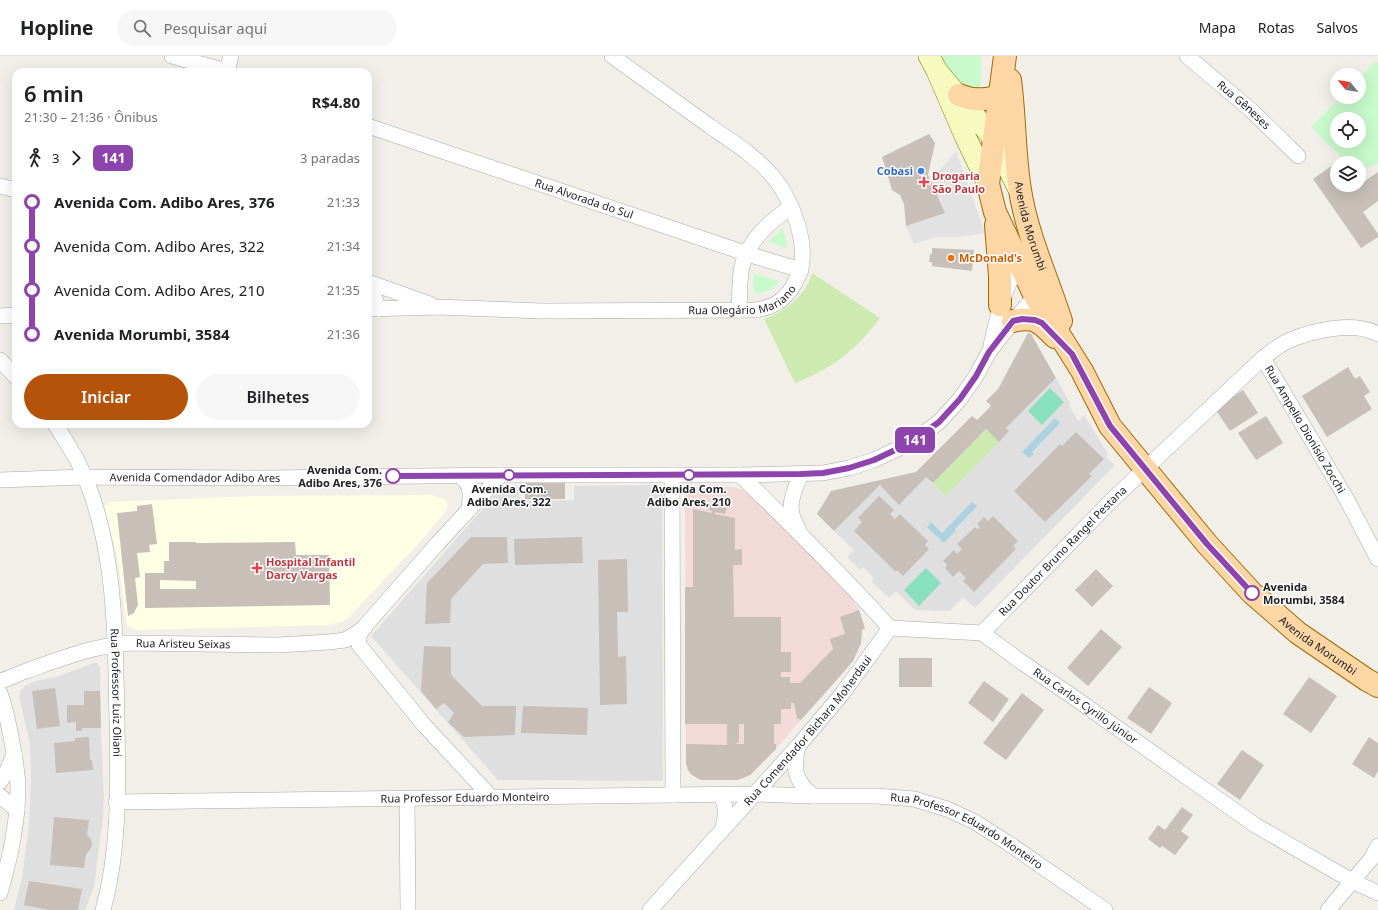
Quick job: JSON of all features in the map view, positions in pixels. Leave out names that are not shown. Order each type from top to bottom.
[{"type":"main road","points":[[988,184],[1005,56]]},
{"type":"main road","points":[[1005,56],[1013,100],[1020,191]]},
{"type":"main road","name":"Avenida Morumbi","points":[[933,63],[994,139],[1020,191],[1027,257]]},
{"type":"main road","name":"Avenida Morumbi","points":[[933,63],[988,184],[995,212],[1027,257],[1072,354],[1110,426],[1207,544],[1252,593],[1298,633],[1378,686]]},
{"type":"main road","points":[[958,95],[965,98],[979,100],[993,98],[1000,95]]},
{"type":"main road","points":[[995,212],[1000,276],[1007,313],[1042,323],[1072,354]]},
{"type":"street","points":[[172,56],[217,68]]},
{"type":"street","points":[[229,68],[231,56]]},
{"type":"street","name":"Rua Olegário Mariano","points":[[374,309],[438,307],[542,312],[739,310],[768,308],[778,303],[788,294],[801,270],[801,237],[791,207],[775,179],[751,156],[612,56]]},
{"type":"street","name":"Rua Gêneses","points":[[1187,56],[1252,111],[1298,156]]},
{"type":"street","name":"Rua Alvorada do Sul","points":[[372,127],[746,253],[801,270]]},
{"type":"street","points":[[0,186],[12,189]]},
{"type":"street","points":[[739,310],[742,268],[746,253],[754,239],[775,218],[791,207]]},
{"type":"street","name":"Avenida Comendador Adibo Ares","points":[[0,480],[84,477],[276,478],[501,475],[740,475],[823,473],[849,468],[874,460],[910,443],[939,422],[960,399],[976,376],[989,352],[1007,313],[1010,283],[1027,257]]},
{"type":"street","points":[[372,283],[438,307]]},
{"type":"street","name":"Avenida Comendador Adibo Ares","points":[[989,352],[1007,313],[1041,289]]},
{"type":"street","points":[[372,295],[375,299],[374,309]]},
{"type":"street","points":[[0,316],[12,315]]},
{"type":"street","points":[[1263,358],[1288,341],[1331,329],[1345,328],[1370,330],[1378,334]]},
{"type":"street","name":"Rua Ampelio Dionísio Zocchi","points":[[1144,469],[1263,358],[1346,498],[1378,559]]},
{"type":"street","points":[[0,360],[12,372]]},
{"type":"street","name":"Rua Professor Luiz Oliani","points":[[57,428],[77,461],[84,477],[95,510],[106,552],[112,588],[115,644],[117,751],[116,802],[114,852],[103,910]]},
{"type":"street","name":"Rua Doutor Bruno Rangel Pestana","points":[[982,633],[1144,469]]},
{"type":"street","points":[[801,474],[790,506],[792,516],[801,534]]},
{"type":"street","points":[[492,797],[424,725],[360,645],[358,637],[365,626],[390,596],[469,508],[501,475]]},
{"type":"street","points":[[672,475],[673,795]]},
{"type":"street","points":[[740,475],[801,534],[890,628],[982,633]]},
{"type":"street","points":[[460,476],[468,484],[470,490],[471,496],[469,508]]},
{"type":"street","name":"Rua Aristeu Seixas","points":[[1,685],[22,672],[60,659],[115,644],[278,645],[345,640],[365,626]]},
{"type":"street","name":"Rua Comendador Bichara Moherdaui","points":[[650,910],[755,794],[842,694],[890,628]]},
{"type":"street","name":"Rua Carlos Cyrillo Júnior","points":[[982,633],[1254,825],[1352,881],[1378,892]]},
{"type":"street","points":[[345,640],[363,649]]},
{"type":"street","points":[[0,893],[8,868],[17,810],[18,784],[12,736],[1,685]]},
{"type":"street","points":[[798,745],[795,761],[798,779],[806,790],[813,796]]},
{"type":"street","points":[[0,782],[14,754]]},
{"type":"street","name":"Rua Professor Eduardo Monteiro","points":[[116,802],[755,794],[884,797],[914,800],[947,809],[975,822],[1105,910]]},
{"type":"street","name":"Rua Comendador Bichara Moherdaui","points":[[721,795],[726,809],[722,830]]},
{"type":"street","points":[[0,796],[17,810]]},
{"type":"street","points":[[408,799],[408,910]]},
{"type":"street","points":[[1328,910],[1371,858],[1378,846]]},
{"type":"shaded area","points":[[956,151],[985,233],[959,237],[934,237],[914,244],[906,226],[945,213],[930,182]]},
{"type":"shaded area","points":[[1056,378],[1078,421],[1084,415],[1108,454],[1106,457],[1115,465],[975,608],[963,597],[950,611],[915,610],[896,591],[889,598],[871,581],[874,578],[863,567],[860,570],[847,557],[854,550],[834,531],[880,485],[899,504],[926,476],[946,496],[1009,431],[1006,428]]},
{"type":"shaded area","points":[[662,485],[663,781],[498,780],[371,636],[502,487],[519,486],[519,501],[574,500],[574,486]]},
{"type":"shaded area","points":[[685,487],[733,487],[746,491],[758,500],[852,598],[859,610],[865,628],[862,630],[861,643],[858,651],[846,670],[776,749],[750,775],[738,780],[701,780],[692,775],[686,763]]},
{"type":"shaded area","name":"Hospital Infantil Darcy Vargas","points":[[432,495],[446,500],[448,505],[446,511],[419,543],[350,616],[343,621],[329,625],[136,630],[127,625],[117,555],[105,509],[105,505],[109,502],[259,496]]},
{"type":"shaded area","points":[[97,663],[100,667],[104,797],[103,817],[94,887],[85,910],[14,910],[22,878],[29,825],[31,781],[30,743],[19,697],[21,690],[26,685],[36,681],[56,677]]},
{"type":"green space","points":[[941,56],[981,56],[981,84],[975,94],[954,80]]},
{"type":"green space","points":[[1376,61],[1378,63],[1378,164],[1371,167],[1366,167],[1366,156],[1340,156],[1332,148],[1366,148],[1366,112],[1330,112],[1330,146],[1311,127],[1334,104],[1366,104],[1366,71]]},
{"type":"green space","points":[[783,228],[787,246],[786,248],[768,242]]},
{"type":"green space","points":[[812,273],[880,318],[862,339],[843,357],[821,371],[795,383],[764,319],[780,312],[794,302],[805,289]]},
{"type":"green space","points":[[755,274],[777,280],[779,283],[769,290],[756,294],[753,284]]},
{"type":"green space","points":[[1050,388],[1064,402],[1042,425],[1028,411]]},
{"type":"green space","points":[[986,429],[999,442],[946,496],[933,483]]},
{"type":"green space","points":[[926,568],[941,583],[919,606],[904,590]]},
{"type":"water","points":[[1055,418],[1060,423],[1032,452],[1034,454],[1029,458],[1022,452]]},
{"type":"water","points":[[972,502],[977,506],[944,543],[927,527],[931,522],[942,533]]},
{"type":"building","points":[[929,134],[935,143],[928,175],[945,213],[906,226],[904,204],[900,195],[892,190],[882,157]]},
{"type":"building","points":[[1330,167],[1330,192],[1366,192],[1366,180],[1378,172],[1378,201],[1363,212],[1378,234],[1378,237],[1361,248],[1313,179]]},
{"type":"building","name":"McDonald's","points":[[932,248],[974,250],[972,271],[932,266],[932,262],[929,262],[930,254],[932,254]]},
{"type":"building","points":[[1028,333],[1031,334],[1056,378],[1006,428],[1009,431],[999,442],[986,429],[933,483],[926,477],[899,505],[880,485],[834,531],[817,514],[831,491],[916,472],[972,416],[977,420],[991,406],[986,401],[998,389]]},
{"type":"building","points":[[1348,367],[1355,379],[1360,376],[1370,392],[1364,396],[1372,409],[1327,437],[1302,396]]},
{"type":"building","points":[[1243,390],[1258,413],[1230,431],[1215,409]]},
{"type":"building","points":[[1266,416],[1283,443],[1256,460],[1238,433]]},
{"type":"building","points":[[1076,432],[1104,459],[1089,474],[1092,476],[1045,522],[1014,491],[1060,444],[1062,446]]},
{"type":"building","points":[[526,479],[565,479],[565,499],[525,499]]},
{"type":"building","points":[[879,496],[894,510],[890,514],[895,519],[900,514],[928,541],[925,545],[929,549],[903,576],[897,570],[896,572],[854,531],[862,522],[858,518]]},
{"type":"building","points":[[152,504],[157,544],[149,545],[150,552],[137,553],[140,577],[135,578],[138,605],[134,613],[128,616],[117,513],[137,511],[137,506]]},
{"type":"building","points":[[711,504],[727,508],[725,514],[715,512],[715,514],[735,518],[735,550],[742,549],[742,565],[733,565],[734,617],[781,617],[781,652],[791,652],[791,672],[781,672],[781,677],[790,677],[790,683],[800,683],[833,649],[830,639],[845,634],[840,617],[859,610],[865,628],[862,630],[861,643],[853,661],[801,720],[797,718],[794,703],[791,703],[791,709],[781,709],[781,724],[774,724],[774,744],[776,744],[776,749],[750,775],[738,780],[701,780],[692,775],[688,770],[686,763],[686,744],[727,745],[727,724],[685,724],[685,587],[693,587],[693,509],[712,513],[712,511],[709,510]],"holes":[[[739,724],[744,724],[744,744],[735,744],[739,742]]]},
{"type":"building","points":[[993,516],[1018,541],[1013,546],[1016,549],[974,592],[963,581],[966,578],[959,571],[953,577],[945,568],[947,565],[943,561],[954,550],[957,554],[962,549],[957,544],[975,527],[977,529],[980,527],[977,524],[984,517],[988,521]]},
{"type":"building","points":[[471,537],[507,537],[508,563],[483,564],[451,599],[450,623],[425,624],[427,583]]},
{"type":"building","points":[[582,537],[583,563],[515,565],[514,539]]},
{"type":"building","points":[[169,542],[295,542],[296,555],[329,555],[330,605],[145,608],[145,573],[164,573],[164,561],[169,561]],"holes":[[[160,580],[196,581],[196,589],[160,589]]]},
{"type":"building","points":[[627,559],[628,612],[617,612],[618,657],[626,656],[627,704],[600,705],[598,560]]},
{"type":"building","points":[[1096,569],[1113,586],[1092,607],[1075,590]]},
{"type":"building","points":[[1101,629],[1122,647],[1088,686],[1067,668]]},
{"type":"building","points":[[424,646],[451,647],[451,675],[482,706],[516,706],[515,735],[464,737],[448,722],[454,713],[444,703],[436,709],[421,691]]},
{"type":"building","points":[[899,658],[932,658],[932,687],[899,687]]},
{"type":"building","points":[[1309,677],[1337,696],[1311,733],[1283,714]]},
{"type":"building","points":[[984,681],[1009,699],[993,722],[968,703]]},
{"type":"building","points":[[1149,687],[1172,703],[1151,734],[1127,718]]},
{"type":"building","points":[[55,688],[60,726],[37,729],[32,691]]},
{"type":"building","points":[[84,691],[100,691],[101,728],[82,728],[82,731],[76,731],[76,722],[67,723],[67,705],[84,705]]},
{"type":"building","points":[[1022,693],[1044,710],[1006,760],[983,743]]},
{"type":"building","points":[[523,706],[588,708],[587,735],[521,733]]},
{"type":"building","points":[[89,737],[90,760],[92,760],[93,770],[56,773],[54,743],[75,741],[75,738]]},
{"type":"building","points":[[1369,737],[1378,743],[1378,771],[1374,778],[1352,764]]},
{"type":"building","points":[[1242,750],[1264,765],[1240,800],[1217,784]]},
{"type":"building","points":[[1182,807],[1193,815],[1181,831],[1189,837],[1175,855],[1162,846],[1160,848],[1148,839],[1158,825],[1165,830]]},
{"type":"building","points":[[54,817],[89,820],[87,835],[91,839],[92,845],[86,854],[84,868],[50,865]]},
{"type":"building","points":[[29,881],[82,889],[78,910],[49,910],[24,905]]},
{"type":"bus line","name":"141","points":[[393,476],[801,474],[823,473],[849,468],[874,460],[910,443],[939,422],[960,399],[976,376],[989,352],[1013,321],[1030,319],[1042,323],[1072,354],[1110,426],[1207,544],[1252,593]]},
{"type":"place","name":"Cobasi","points":[[921,171]]},
{"type":"place","name":"Drogaria São Paulo","points":[[924,182]]},
{"type":"place","name":"McDonald's","points":[[951,258]]},
{"type":"place","name":"Avenida Com. Adibo Ares, 322","points":[[509,475]]},
{"type":"place","name":"Avenida Com. Adibo Ares, 210","points":[[689,475]]},
{"type":"place","name":"Avenida Com. Adibo Ares, 376","points":[[393,476]]},
{"type":"place","name":"Hospital Infantil Darcy Vargas","points":[[257,568]]},
{"type":"place","name":"Avenida Morumbi, 3584","points":[[1252,593]]}]
